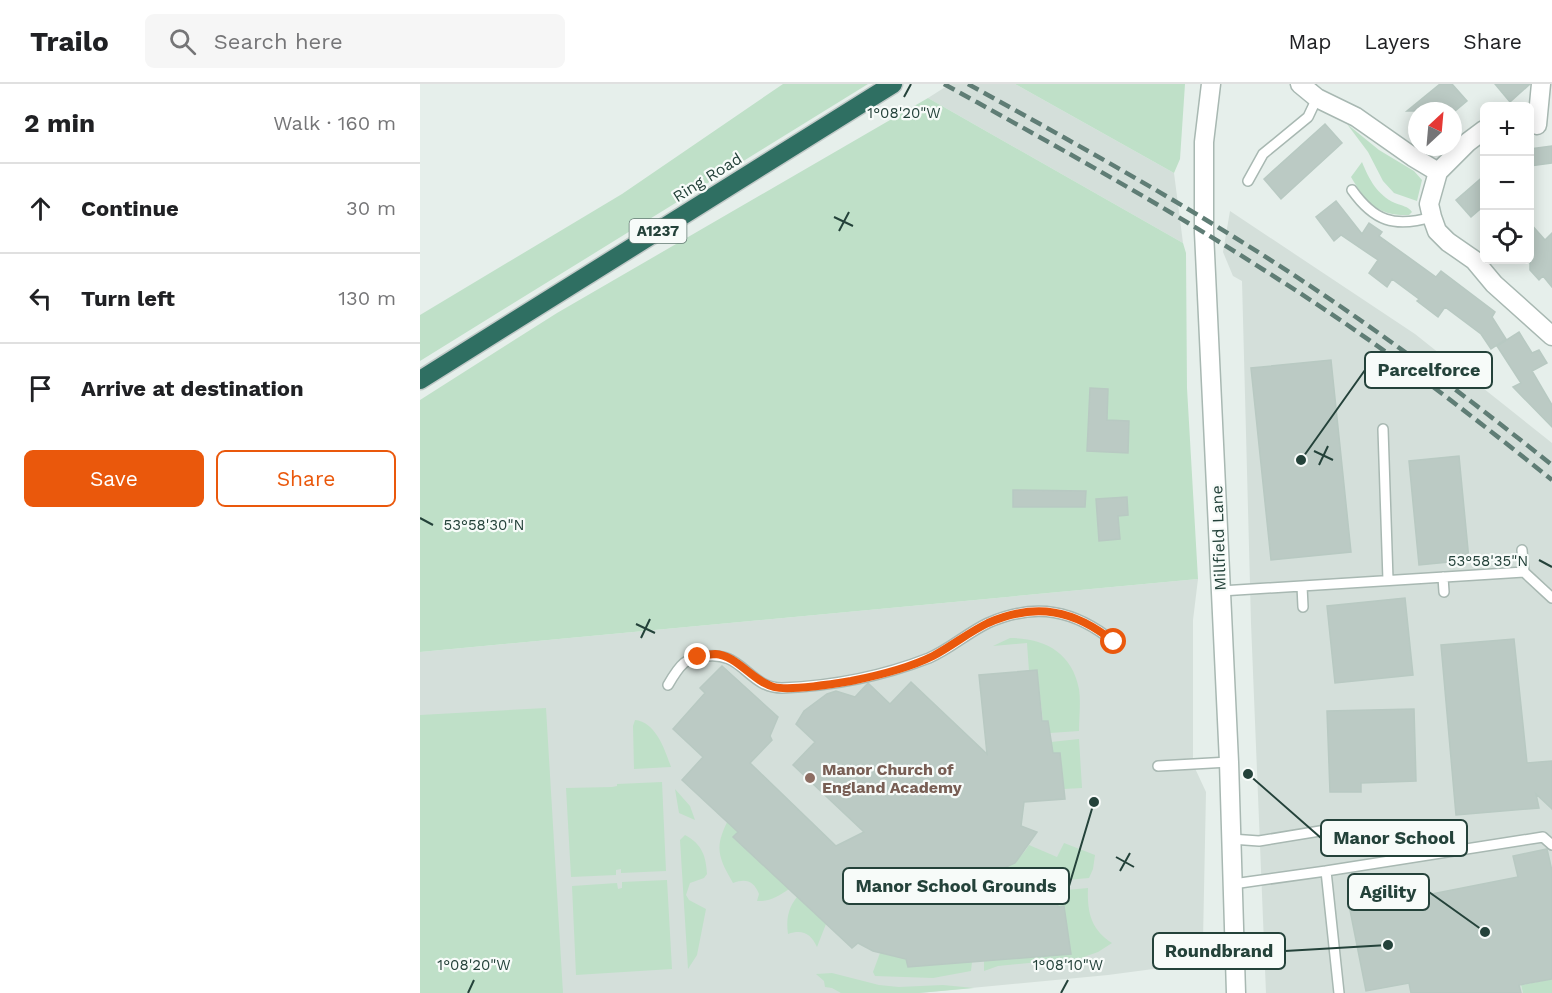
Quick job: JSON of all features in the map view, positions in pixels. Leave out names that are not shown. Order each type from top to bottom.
[{"type":"highway","name":"Ring Road","points":[[420,380],[893,84]]},
{"type":"street","name":"Millfield Lane","points":[[1211,84],[1204,142],[1204,218],[1229,762],[1236,993]]},
{"type":"street","points":[[1300,84],[1317,98],[1356,117],[1406,153],[1438,172]]},
{"type":"street","points":[[1539,126],[1541,84]]},
{"type":"street","points":[[1480,134],[1468,142],[1438,172],[1429,204],[1432,217],[1437,231],[1448,242],[1474,260],[1494,284],[1552,336]]},
{"type":"lane","points":[[1248,181],[1263,154],[1308,117],[1317,98]]},
{"type":"lane","points":[[1352,190],[1363,205],[1380,218],[1399,222],[1432,217]]},
{"type":"lane","points":[[1383,429],[1388,580]]},
{"type":"lane","points":[[1522,549],[1524,572],[1552,598]]},
{"type":"lane","points":[[1221,591],[1524,572]]},
{"type":"lane","points":[[1443,577],[1444,592]]},
{"type":"lane","points":[[1302,586],[1303,607]]},
{"type":"lane","points":[[668,685],[684,663],[698,657],[716,654],[733,660],[757,681],[776,688],[852,681],[931,657],[988,623],[1017,614],[1044,610],[1067,614],[1086,622],[1114,642]]},
{"type":"lane","points":[[1158,766],[1229,762]]},
{"type":"lane","points":[[1231,839],[1259,841],[1332,829]]},
{"type":"lane","points":[[1233,884],[1543,837],[1552,845]]},
{"type":"lane","points":[[1326,871],[1339,993]]},
{"type":"shaded area","points":[[950,84],[1015,84],[1174,173],[1183,243],[928,98]]},
{"type":"shaded area","points":[[1230,211],[1415,334],[1552,443],[1552,979],[1521,985],[1523,993],[1266,993],[1251,623],[1242,281],[1233,276],[1223,252]]},
{"type":"shaded area","name":"Manor Church of England Academy","points":[[1198,579],[1193,620],[1193,764],[1206,792],[1203,940],[1206,962],[1108,975],[919,993],[420,993],[420,652]]},
{"type":"green space","points":[[783,84],[868,84],[420,361],[420,315],[622,194]]},
{"type":"green space","points":[[1015,84],[1185,84],[1180,159],[1174,173]]},
{"type":"green space","points":[[928,98],[1183,243],[1186,253],[1187,388],[1198,579],[420,652],[420,400],[557,313]],"holes":[[[1090,388],[1108,389],[1107,420],[1087,451]],[[1013,490],[1085,491],[1085,507],[1013,507]],[[1127,497],[1128,515],[1118,516],[1120,539],[1096,499]]]},
{"type":"green space","points":[[1347,124],[1379,150],[1414,171],[1422,180],[1417,201],[1394,193],[1383,181],[1368,152]]},
{"type":"green space","points":[[1362,162],[1378,191],[1389,200],[1409,208],[1412,212],[1409,215],[1389,213],[1368,201],[1351,177]]},
{"type":"green space","points":[[1010,638],[1045,644],[1055,650],[1070,665],[1079,689],[1079,731],[1050,733],[1048,721],[1043,721],[1037,670],[1029,671],[1027,643],[993,646]]},
{"type":"green space","points":[[546,708],[563,993],[420,993],[420,715]]},
{"type":"green space","points":[[635,720],[649,726],[654,731],[663,745],[671,767],[634,769],[633,726]]},
{"type":"green space","points":[[1079,739],[1082,788],[1064,789],[1060,753],[1053,753],[1051,742]]},
{"type":"green space","points":[[662,782],[666,871],[621,873],[621,869],[616,870],[616,875],[571,877],[566,788],[612,787],[617,784]]},
{"type":"green space","points":[[675,789],[690,806],[695,820],[679,813]]},
{"type":"green space","points":[[730,816],[743,827],[733,837],[789,889],[766,901],[757,901],[759,894],[752,883],[742,881],[733,883],[723,865],[720,850],[722,835]]},
{"type":"green space","points":[[685,835],[702,851],[707,874],[704,878],[690,883],[686,895],[689,900],[706,909],[697,955],[688,969],[680,840]]},
{"type":"green space","points":[[1064,843],[1095,855],[1089,878],[1033,883],[1033,893],[979,897],[978,874],[994,871],[1013,863],[1029,845],[1057,857]]},
{"type":"green space","points":[[667,880],[672,969],[576,975],[572,886],[617,883],[618,889],[622,888],[622,882]]},
{"type":"green space","points":[[1088,888],[1088,905],[1092,920],[1099,932],[1112,943],[1098,952],[1081,958],[998,966],[984,971],[984,961],[1071,953],[1064,907],[1058,907],[1056,891]]},
{"type":"green space","points":[[797,897],[826,924],[817,947],[812,939],[802,932],[788,934],[788,914]]},
{"type":"green space","points":[[880,953],[906,959],[908,967],[972,962],[971,971],[933,978],[875,976],[873,972]]},
{"type":"green space","points":[[832,973],[879,985],[899,987],[943,985],[974,988],[919,993],[841,993],[825,987],[824,981],[816,974]]},
{"type":"green space","points":[[1552,979],[1552,993],[1523,993],[1521,985]]},
{"type":"building","points":[[1440,84],[1452,84],[1467,101],[1462,105],[1462,102],[1418,102]]},
{"type":"building","points":[[1495,84],[1530,84],[1510,102]]},
{"type":"building","points":[[1325,124],[1342,143],[1281,199],[1264,179]]},
{"type":"building","points":[[1552,146],[1552,163],[1534,165],[1534,148]]},
{"type":"building","points":[[1480,179],[1480,209],[1471,217],[1456,200]]},
{"type":"building","points":[[1336,201],[1362,234],[1369,223],[1382,232],[1379,236],[1436,277],[1441,271],[1495,312],[1492,317],[1506,339],[1491,349],[1481,334],[1445,307],[1438,317],[1392,279],[1387,287],[1369,273],[1378,260],[1341,235],[1334,241],[1316,217]]},
{"type":"building","points":[[1534,228],[1545,240],[1552,233],[1552,287],[1543,276],[1539,280],[1530,270],[1530,264],[1534,264]]},
{"type":"building","points":[[1519,332],[1532,353],[1539,350],[1547,363],[1532,371],[1552,405],[1552,427],[1513,387],[1521,383],[1497,346]]},
{"type":"building","points":[[1331,360],[1351,552],[1271,560],[1251,368]]},
{"type":"building","points":[[1090,388],[1108,389],[1107,420],[1129,421],[1128,453],[1087,451]]},
{"type":"building","points":[[1459,456],[1469,560],[1419,565],[1409,461]]},
{"type":"building","points":[[1013,490],[1086,491],[1085,507],[1013,507]]},
{"type":"building","points":[[1127,497],[1128,515],[1118,516],[1120,539],[1099,541],[1096,499]]},
{"type":"building","points":[[1405,598],[1413,675],[1335,683],[1327,606]]},
{"type":"building","points":[[1514,639],[1527,763],[1552,761],[1552,809],[1536,794],[1539,808],[1456,815],[1441,645]]},
{"type":"building","points":[[722,666],[778,717],[770,736],[772,740],[750,763],[836,846],[864,832],[793,765],[815,742],[796,724],[804,711],[827,694],[836,691],[855,697],[868,683],[890,704],[911,682],[987,754],[979,675],[1037,670],[1042,721],[1048,721],[1053,753],[1060,753],[1065,799],[1024,802],[1021,826],[1037,832],[1015,863],[935,900],[1056,891],[1058,907],[1064,906],[1071,954],[908,967],[906,959],[873,951],[858,943],[852,948],[733,837],[738,832],[682,780],[703,757],[673,729],[705,693],[700,688]]},
{"type":"building","points":[[1414,709],[1416,781],[1361,783],[1361,792],[1330,792],[1327,711]]},
{"type":"building","points":[[1547,849],[1552,871],[1552,979],[1519,985],[1521,993],[1411,993],[1409,983],[1366,991],[1350,910],[1518,877],[1513,856]]},
{"type":"railway","points":[[944,84],[1157,204],[1316,304],[1420,377],[1552,480]]},
{"type":"railway","points":[[968,84],[1170,198],[1289,272],[1357,317],[1423,365],[1552,465]]},
{"type":"place","name":"Parcelforce","points":[[1301,460]]},
{"type":"place","name":"Manor School","points":[[1248,774]]},
{"type":"place","name":"Manor Church of England Academy","points":[[810,778]]},
{"type":"place","name":"Manor School Grounds","points":[[1094,802]]},
{"type":"place","name":"Agility","points":[[1485,932]]},
{"type":"place","name":"Roundbrand","points":[[1388,945]]},
{"type":"route","points":[[698,657],[716,654],[733,660],[757,681],[776,688],[852,681],[901,668],[931,657],[988,623],[1017,614],[1044,610],[1067,614],[1086,622],[1114,642]]}]
